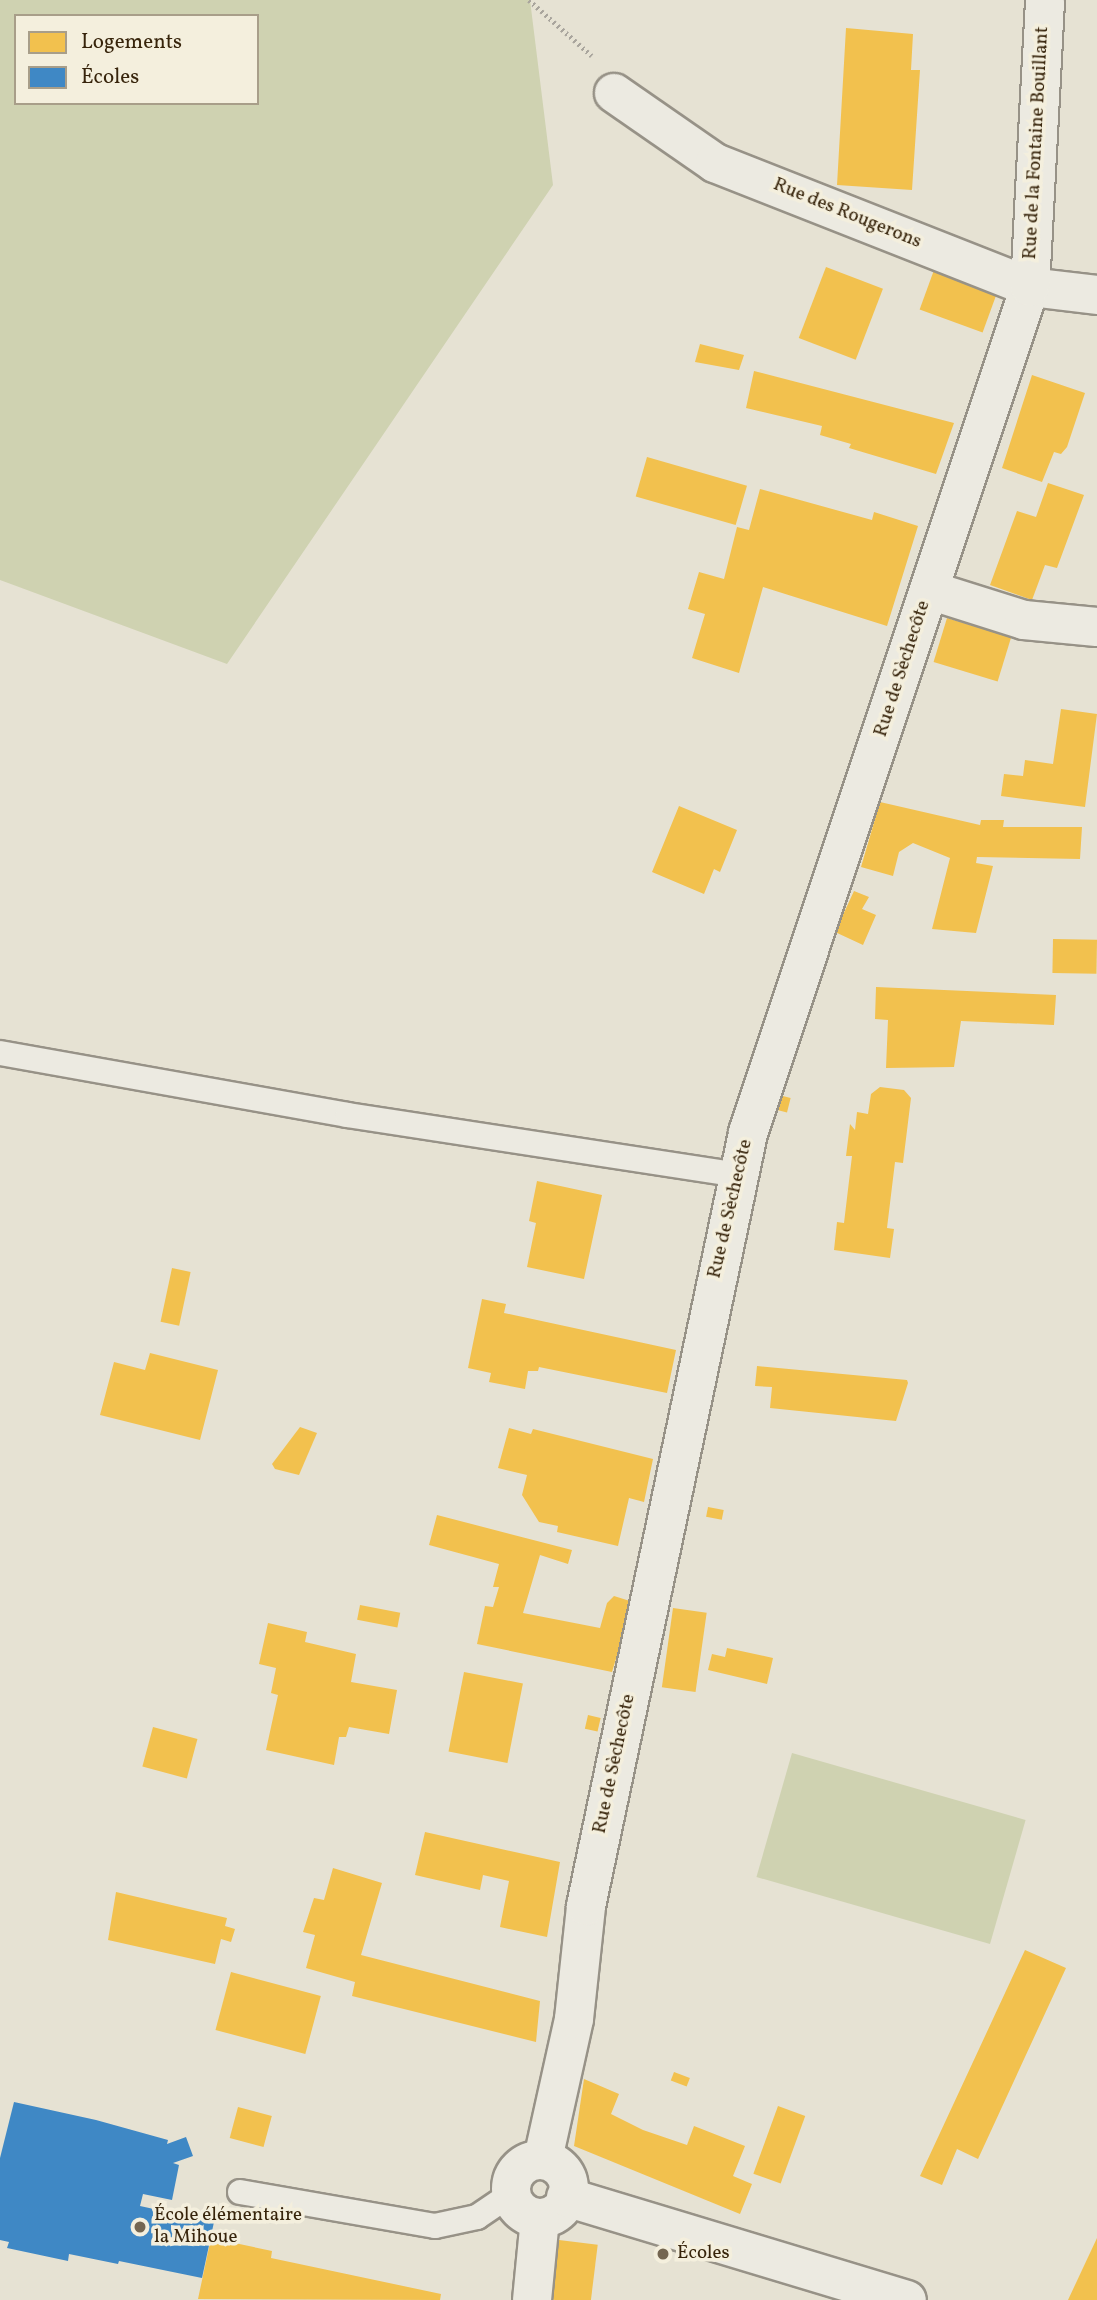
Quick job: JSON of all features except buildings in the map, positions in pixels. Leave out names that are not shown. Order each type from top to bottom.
[{"type":"street","name":"Rue de la Fontaine Bouillant","points":[[1030,287],[1045,0]]},
{"type":"street","name":"Rue des Rougerons","points":[[614,93],[715,163],[1030,287],[1097,295]]},
{"type":"street","name":"Rue de Sèchecôte","points":[[544,2159],[574,2019],[586,1906],[748,1133],[1030,287]]},
{"type":"street","points":[[929,590],[1024,620],[1097,627]]},
{"type":"street","points":[[532,2300],[553,2208],[566,2174],[544,2159],[529,2162],[518,2171],[511,2194],[526,2216],[553,2208],[907,2300]]},
{"type":"lane","points":[[0,1053],[347,1115],[739,1175]]},
{"type":"lane","points":[[240,2192],[435,2226],[477,2217],[511,2194]]},
{"type":"green space","points":[[0,0],[530,0],[553,185],[227,664],[0,580]]},
{"type":"green space","points":[[792,1753],[1026,1820],[990,1944],[756,1877]]},
{"type":"place","name":"École élémentaire la Mihoue","points":[[140,2227]]},
{"type":"place","name":"Écoles","points":[[663,2254]]}]
